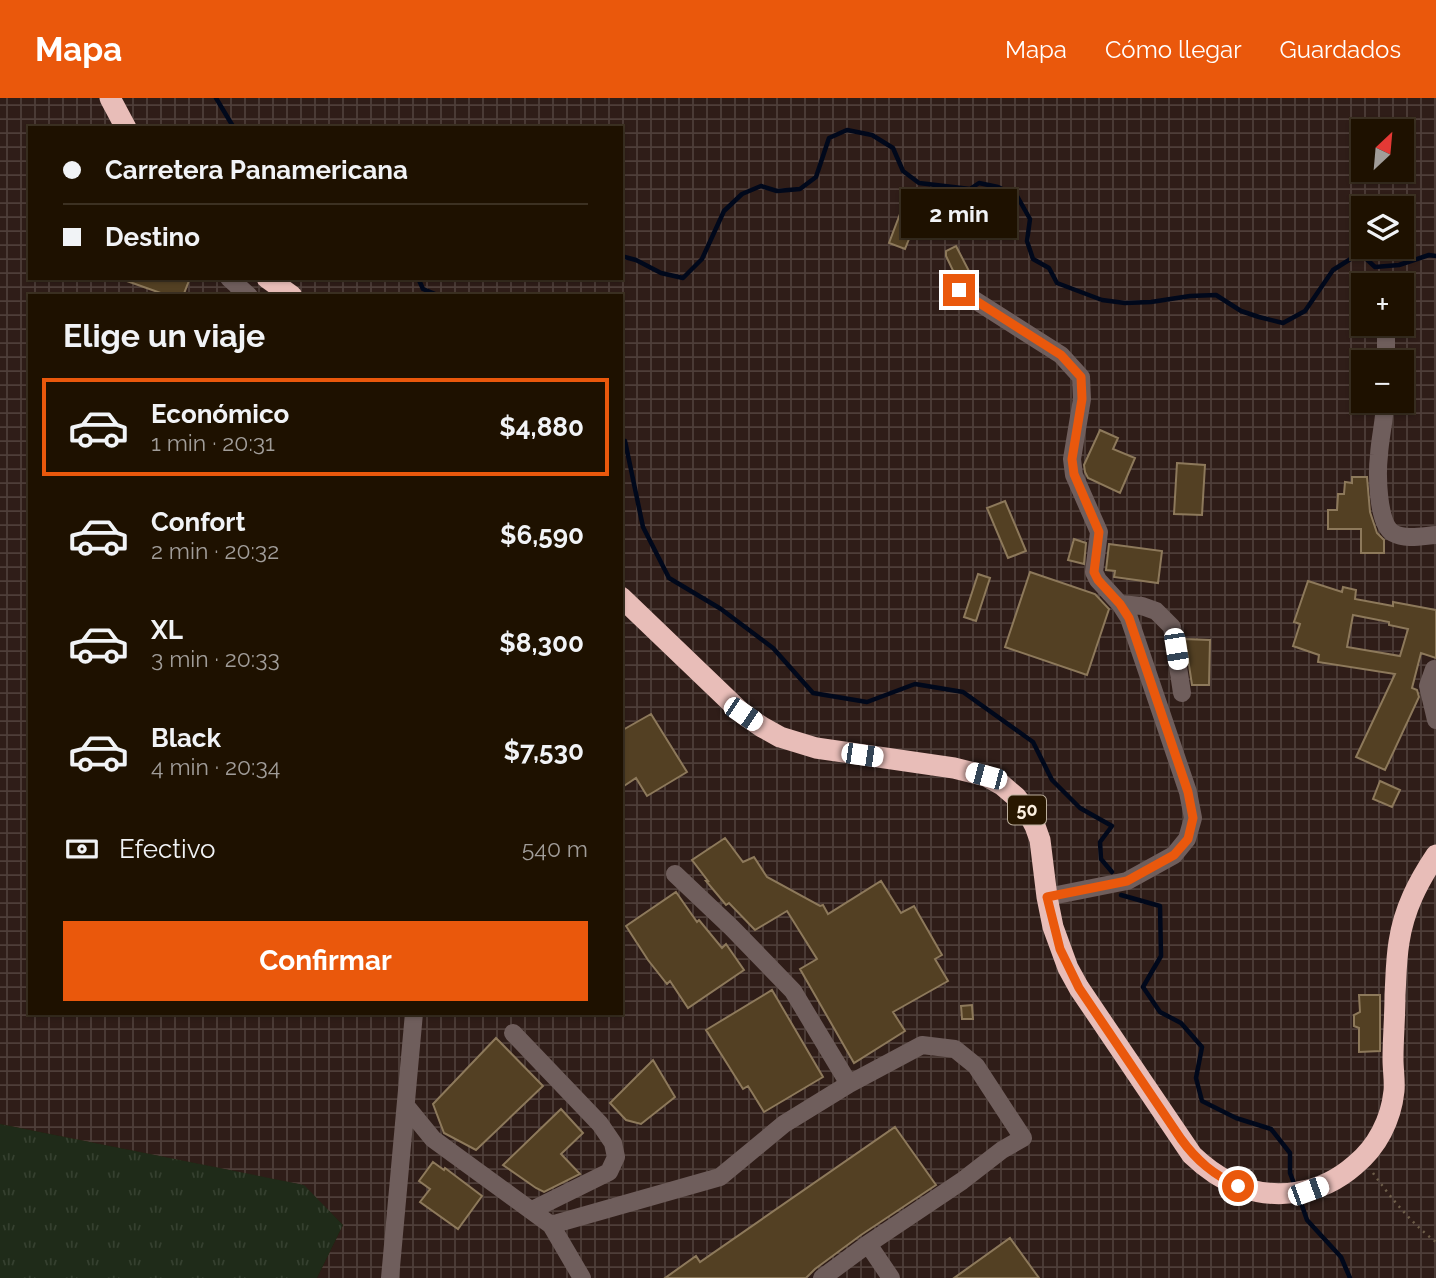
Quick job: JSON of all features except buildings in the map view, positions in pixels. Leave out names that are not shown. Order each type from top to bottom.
[{"type":"highway","points":[[110,98],[125,126]]},
{"type":"highway","points":[[270,280],[289,294]]},
{"type":"highway","name":"50","points":[[623,599],[743,714],[780,737],[816,748],[954,768],[986,776],[1016,797],[1027,811],[1041,840],[1047,897],[1060,949],[1079,988],[1192,1155],[1223,1179],[1251,1190],[1268,1194],[1288,1194],[1308,1191],[1329,1183],[1363,1159],[1383,1129],[1391,1109],[1394,1090],[1398,943],[1412,895],[1436,855]]},
{"type":"street","points":[[231,280],[247,294]]},
{"type":"street","points":[[959,290],[1061,355],[1081,377],[1082,399],[1072,459],[1074,474],[1099,532],[1094,572],[1129,618],[1188,792],[1193,818],[1188,839],[1174,855],[1127,881],[1047,897]]},
{"type":"street","points":[[1385,413],[1379,456],[1380,504],[1384,522],[1390,532],[1403,537],[1436,535]]},
{"type":"street","points":[[1120,604],[1142,606],[1156,611],[1172,627],[1182,693]]},
{"type":"street","points":[[1434,669],[1428,686],[1436,720]]},
{"type":"street","points":[[676,874],[793,990],[849,1084]]},
{"type":"street","points":[[390,1278],[414,1015]]},
{"type":"street","points":[[513,1033],[600,1124],[613,1143],[616,1157],[609,1172],[532,1210]]},
{"type":"street","points":[[551,1224],[720,1177],[784,1124],[849,1084],[922,1045],[955,1049],[976,1066],[1023,1138],[1002,1150],[822,1278]]},
{"type":"street","points":[[406,1106],[433,1139],[551,1224],[582,1278]]},
{"type":"street","points":[[868,1244],[891,1278]]},
{"type":"path","points":[[1363,1159],[1389,1195],[1436,1242]]},
{"type":"shaded area","points":[[0,98],[1436,98],[1436,1278],[317,1278],[343,1225],[303,1185],[0,1124]]},
{"type":"green space","points":[[0,1124],[304,1185],[343,1225],[317,1278],[0,1278]]},
{"type":"waterway","points":[[216,98],[233,126]]},
{"type":"waterway","points":[[623,257],[661,273],[683,278],[702,259],[724,211],[742,194],[761,186],[777,191],[800,189],[816,177],[829,138],[847,130],[872,135],[893,148],[903,171],[919,183],[970,189],[979,183],[998,187],[1017,196],[1030,219],[1027,241],[1033,259],[1049,268],[1057,283],[1102,300],[1151,302],[1216,295],[1241,311],[1283,323],[1305,311],[1333,270],[1360,253],[1375,267],[1399,265],[1429,255],[1436,256]]},
{"type":"waterway","points":[[419,280],[423,289],[435,294]]},
{"type":"waterway","points":[[623,440],[643,527],[669,578],[721,609],[773,648],[813,693],[867,702],[915,684],[963,692],[1033,742],[1052,780],[1080,808],[1112,826],[1100,842],[1101,859],[1112,872]]},
{"type":"waterway","points":[[1121,895],[1160,906],[1161,956],[1143,987],[1160,1012],[1181,1023],[1202,1047],[1196,1078],[1202,1101],[1236,1118],[1271,1129],[1290,1153],[1290,1173],[1295,1186]]},
{"type":"waterway","points":[[1299,1197],[1307,1220],[1341,1257],[1350,1278]]},
{"type":"route","points":[[959,290],[1061,355],[1081,377],[1082,399],[1072,459],[1074,474],[1099,532],[1094,572],[1129,618],[1188,792],[1193,818],[1188,839],[1174,855],[1127,881],[1047,897],[1060,949],[1079,988],[1192,1155],[1206,1168],[1238,1186]]}]
